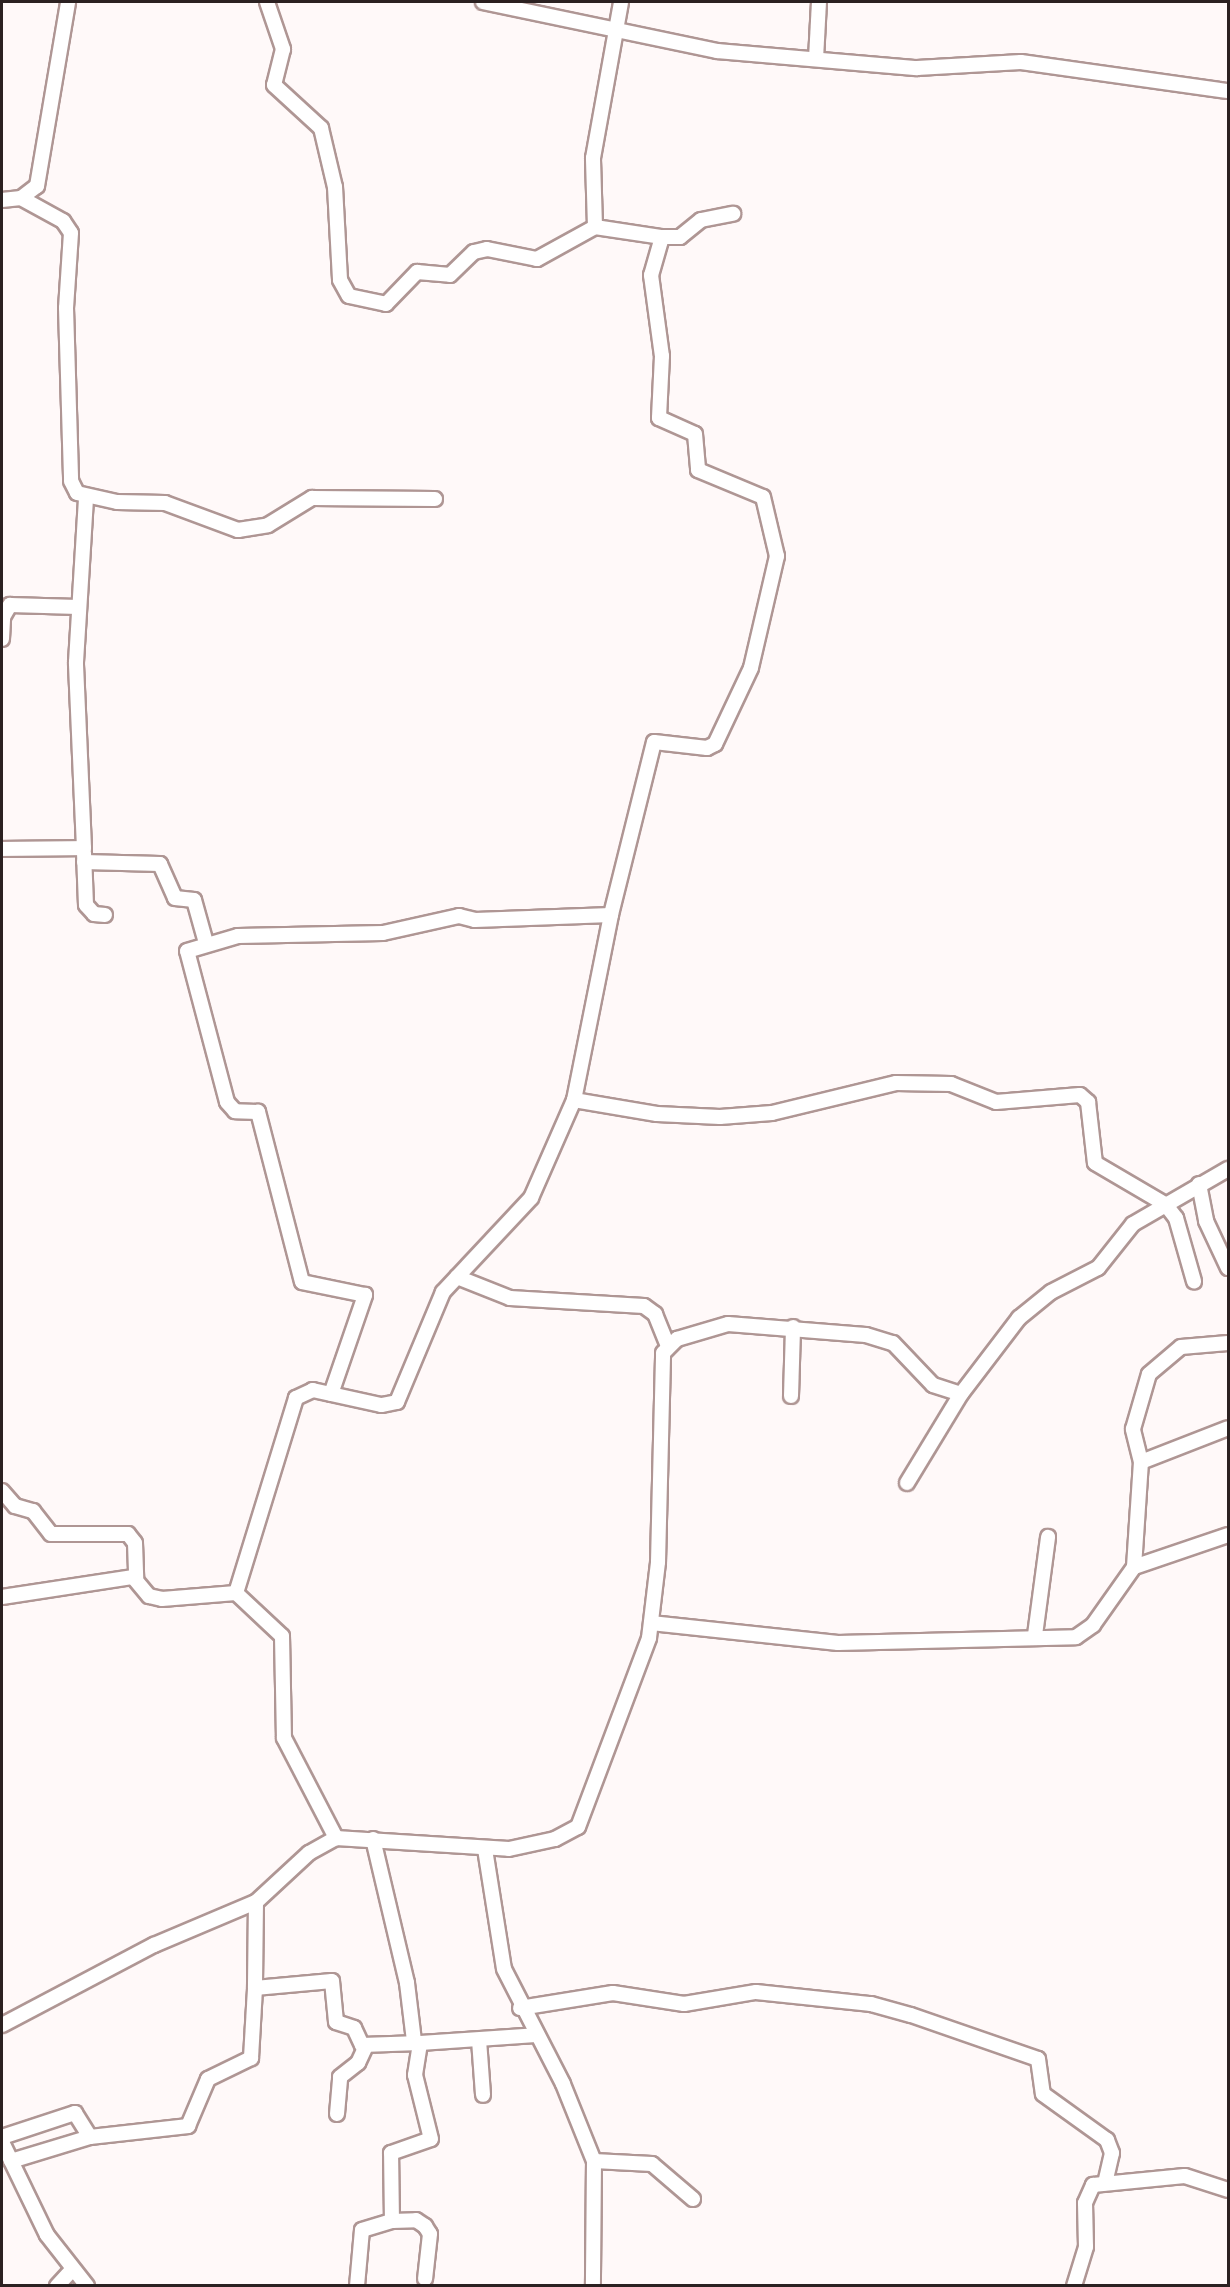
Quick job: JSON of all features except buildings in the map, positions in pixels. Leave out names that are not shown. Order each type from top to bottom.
[{"type":"street","points":[[2,200],[21,198],[37,186],[68,2]]},
{"type":"street","points":[[267,2],[282,40],[274,86],[321,128],[335,187],[340,280],[349,296],[386,304],[417,272],[450,275],[474,252],[487,249],[537,259],[595,227],[662,237],[681,237],[701,220],[734,214]]},
{"type":"street","points":[[483,2],[614,27],[701,48],[917,68],[1022,62],[1228,91]]},
{"type":"street","points":[[595,227],[593,158],[614,27],[621,2]]},
{"type":"street","points":[[816,59],[819,2]]},
{"type":"street","points":[[21,198],[63,221],[71,233],[66,308],[71,481],[86,497],[165,503],[238,530],[268,525],[312,498],[435,499]]},
{"type":"street","points":[[236,1593],[296,1398],[307,1390],[381,1405],[397,1402],[434,1309],[458,1277],[531,1198],[574,1100],[611,915],[654,742],[708,748],[715,744],[751,668],[777,556],[763,496],[698,470],[695,434],[658,418],[662,356],[651,275],[662,237]]},
{"type":"street","points":[[86,497],[78,607],[84,855],[88,911],[105,915]]},
{"type":"street","points":[[2,639],[3,617],[10,604],[78,607]]},
{"type":"street","points":[[2,849],[160,864],[175,898],[196,903],[206,943]]},
{"type":"street","points":[[330,1394],[364,1295],[302,1282],[258,1112],[235,1111],[223,1091],[188,959],[190,948],[238,936],[383,933],[459,916],[475,920],[611,915]]},
{"type":"street","points":[[574,1100],[657,1114],[720,1117],[772,1113],[896,1083],[951,1084],[996,1102],[1080,1095],[1088,1102],[1101,1171],[1165,1204],[1176,1218],[1194,1281]]},
{"type":"street","points":[[907,1483],[961,1394],[1019,1318],[1051,1292],[1098,1268],[1115,1240],[1165,1204],[1228,1169]]},
{"type":"street","points":[[1199,1184],[1206,1221],[1228,1268]]},
{"type":"street","points":[[2,2025],[154,1945],[256,1902],[309,1852],[336,1838],[485,1849],[522,1848],[555,1839],[585,1818],[651,1623],[668,1347],[655,1314],[644,1306],[510,1298],[458,1277]]},
{"type":"street","points":[[668,1347],[728,1324],[793,1327],[893,1343],[933,1385],[961,1394]]},
{"type":"street","points":[[791,1395],[793,1327]]},
{"type":"street","points":[[651,1623],[838,1643],[1085,1634],[1134,1567],[1141,1462],[1132,1429],[1149,1374],[1181,1347],[1228,1345]]},
{"type":"street","points":[[1141,1462],[1228,1428]]},
{"type":"street","points":[[2,1491],[15,1506],[33,1511],[51,1534],[128,1534],[135,1543],[136,1578],[149,1596],[162,1599],[236,1593],[282,1636],[284,1738],[336,1838]]},
{"type":"street","points":[[1134,1567],[1228,1535]]},
{"type":"street","points":[[1035,1635],[1048,1537]]},
{"type":"street","points":[[2,1597],[136,1578]]},
{"type":"street","points":[[373,1839],[407,1983],[417,2042],[414,2075],[432,2136],[425,2144],[391,2153],[392,2221]]},
{"type":"street","points":[[485,1849],[496,1939],[520,2008],[563,2084],[594,2161],[593,2286]]},
{"type":"street","points":[[11,2161],[90,2137],[188,2126],[208,2079],[251,2058],[256,1902]]},
{"type":"street","points":[[255,1988],[332,1981],[336,2022],[354,2028],[366,2046]]},
{"type":"street","points":[[520,2008],[613,1993],[684,2004],[756,1992],[871,2004],[911,2015],[1038,2058],[1043,2094],[1107,2139],[1112,2153],[1105,2183]]},
{"type":"street","points":[[366,2046],[536,2035]]},
{"type":"street","points":[[480,2040],[483,2095]]},
{"type":"street","points":[[337,2114],[340,2077],[358,2063],[366,2046]]},
{"type":"street","points":[[2,2137],[75,2113],[90,2137]]},
{"type":"street","points":[[2,2142],[47,2235],[71,2271],[87,2286]]},
{"type":"street","points":[[594,2161],[646,2161],[668,2173],[693,2199]]},
{"type":"street","points":[[1074,2286],[1088,2235],[1087,2195],[1093,2185],[1185,2176],[1228,2190]]},
{"type":"street","points":[[357,2286],[362,2230],[392,2221],[425,2226],[430,2234],[425,2279]]},
{"type":"street","points":[[57,2286],[71,2271]]}]
